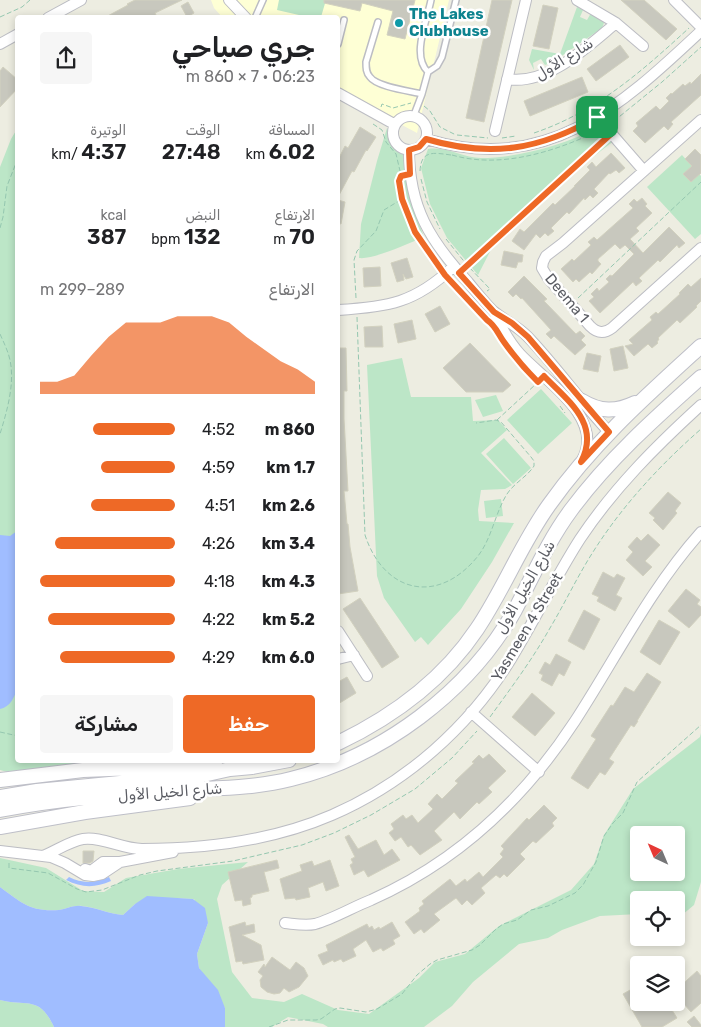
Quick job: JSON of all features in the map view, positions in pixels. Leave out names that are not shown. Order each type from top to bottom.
[{"type":"main road","name":"شارع الخيل الأول","points":[[340,742],[396,710],[427,686],[452,660],[476,630],[548,507],[581,462],[642,400],[701,346]]},
{"type":"main road","name":"شارع الخيل الأول","points":[[340,763],[408,725],[440,700],[469,673],[493,643],[514,611],[550,543],[581,497],[630,443],[701,377]]},
{"type":"main road","points":[[582,401],[596,408],[612,410],[627,407],[642,400]]},
{"type":"main road","points":[[581,497],[581,491],[586,479],[610,451],[612,441],[609,432]]},
{"type":"main road","name":"شارع الخيل الأول","points":[[0,797],[37,791],[203,775],[273,763]]},
{"type":"main road","name":"شارع الخيل الأول","points":[[0,810],[84,798],[255,786],[291,779],[340,763]]},
{"type":"main road","points":[[1,779],[83,770],[127,768],[188,766],[230,769]]},
{"type":"main road","points":[[0,827],[85,812],[206,796],[234,788]]},
{"type":"street","points":[[54,15],[81,0]]},
{"type":"street","points":[[229,0],[243,15]]},
{"type":"street","name":"شارع الأول","points":[[497,136],[507,79],[526,0]]},
{"type":"street","points":[[578,0],[616,23],[643,46]]},
{"type":"street","points":[[674,0],[698,24]]},
{"type":"street","name":"شارع الأول","points":[[507,79],[518,81],[539,77],[572,58],[616,23]]},
{"type":"street","points":[[426,139],[453,146],[494,150],[548,141],[574,131],[634,90],[701,31]]},
{"type":"street","points":[[0,44],[15,36]]},
{"type":"street","points":[[340,94],[394,124]]},
{"type":"street","points":[[414,115],[426,127],[426,139],[419,147],[409,150],[403,149],[394,141],[392,130],[394,124],[402,117],[414,115]]},
{"type":"street","points":[[597,117],[644,171]]},
{"type":"street","name":"Deema 1","points":[[701,120],[546,256],[543,262],[544,273],[595,331],[600,333],[607,332],[701,248]]},
{"type":"street","points":[[409,150],[410,174],[423,221],[440,251],[494,312],[515,348],[578,413],[585,424],[588,439],[588,447],[581,462]]},
{"type":"street","points":[[340,310],[379,307],[412,297],[456,270]]},
{"type":"street","points":[[494,312],[512,323],[528,337],[609,432]]},
{"type":"street","name":"Yasmeen 4 Street","points":[[179,849],[251,840],[286,832],[331,816],[374,794],[414,767],[451,736],[510,661],[562,569],[601,510],[647,456],[701,405]]},
{"type":"street","points":[[285,923],[315,924],[394,889],[427,871],[458,850],[487,826],[539,772],[574,722],[636,621],[661,584],[701,532]]},
{"type":"street","points":[[340,634],[367,676]]},
{"type":"street","points":[[340,658],[354,655]]},
{"type":"street","points":[[471,712],[539,772]]},
{"type":"street","points":[[43,856],[80,839],[90,838],[132,849],[179,849]]},
{"type":"street","points":[[102,874],[104,842]]},
{"type":"street","points":[[0,851],[43,856],[91,871],[103,862],[120,862],[165,854],[179,849]]},
{"type":"street","points":[[64,863],[85,876],[94,876],[102,874],[120,862]]},
{"type":"lane","points":[[428,72],[421,63],[419,51],[432,0]]},
{"type":"lane","points":[[414,115],[428,72],[437,66],[442,57],[456,0]]},
{"type":"lane","points":[[256,15],[261,1]]},
{"type":"lane","points":[[340,36],[344,20]]},
{"type":"lane","points":[[378,22],[366,62],[370,78],[379,83],[422,94]]},
{"type":"path","points":[[0,17],[22,7],[30,0]]},
{"type":"path","points":[[528,135],[563,122],[611,94],[698,24]]},
{"type":"path","points":[[472,305],[490,289],[467,265],[442,234],[427,202],[410,174],[386,142],[382,130],[372,124],[382,104],[393,108],[404,104],[419,103],[430,111],[440,127],[456,135],[519,136]]},
{"type":"path","points":[[456,270],[467,265],[612,133]]},
{"type":"path","points":[[456,135],[451,155],[434,152],[424,157],[421,164],[399,181],[402,199],[415,232],[445,275],[487,320]]},
{"type":"path","points":[[0,228],[7,186],[15,166]]},
{"type":"path","points":[[571,304],[701,182]]},
{"type":"path","points":[[402,199],[384,210],[376,231],[355,255],[365,535],[370,551],[379,565],[392,576],[410,586],[430,588],[449,581],[465,570],[479,555],[506,495],[534,466],[534,461],[531,457],[502,423],[496,420]]},
{"type":"path","points":[[0,334],[10,360],[12,376],[8,408],[0,434]]},
{"type":"path","points":[[476,423],[496,420],[544,376]]},
{"type":"path","points":[[559,405],[569,416]]},
{"type":"path","points":[[269,1027],[288,1020],[322,1019],[340,1008],[366,1012],[377,1009],[402,994],[417,974],[430,964],[437,960],[472,950],[480,946],[503,924],[517,920],[531,910],[548,906],[575,893],[583,885],[592,870],[598,858],[604,836],[623,813],[637,782],[701,725]]},
{"type":"path","points":[[0,732],[15,735]]},
{"type":"shaded area","points":[[211,0],[449,0],[417,133],[340,92],[340,15],[220,15],[214,8]]},
{"type":"shaded area","points":[[279,0],[326,0],[322,15],[299,15],[277,10]]},
{"type":"shaded area","points":[[577,7],[583,10],[580,17],[587,20],[591,13],[601,18],[604,23],[602,28],[553,62],[545,65],[541,59],[533,63],[534,70],[529,60],[532,49],[560,54]]},
{"type":"shaded area","points":[[387,128],[395,145],[403,152],[409,196],[424,237],[382,254],[359,258],[361,224]]},
{"type":"shaded area","points":[[596,128],[606,131],[615,140],[518,221],[499,234],[478,275],[447,238],[430,204],[421,168],[428,149],[442,149],[481,158],[510,156],[555,145]]},
{"type":"shaded area","points":[[15,132],[15,763],[137,763],[11,773],[0,770],[0,167]]},
{"type":"shaded area","points":[[682,155],[701,176],[701,234],[695,239],[647,187]]},
{"type":"shaded area","points":[[402,358],[411,397],[471,397],[473,421],[498,420],[507,430],[481,453],[512,485],[505,489],[481,490],[478,510],[479,521],[514,523],[492,562],[461,609],[428,645],[421,637],[415,642],[384,598],[377,576],[367,365]]},
{"type":"shaded area","points":[[541,389],[572,423],[538,454],[507,420]]},
{"type":"shaded area","points":[[496,395],[503,411],[483,417],[475,400]]},
{"type":"shaded area","points":[[504,438],[531,468],[513,484],[486,454]]},
{"type":"shaded area","points":[[501,499],[503,516],[486,518],[484,501]]},
{"type":"shaded area","points":[[701,733],[701,882],[694,905],[685,912],[685,891],[630,891],[630,914],[600,916],[562,930],[548,938],[519,944],[473,982],[452,1006],[424,1027],[328,1027],[323,1024],[288,1017],[272,1027],[225,1027],[225,1008],[199,968],[197,954],[208,923],[194,899],[172,898],[135,904],[123,915],[82,906],[59,910],[33,908],[0,887],[0,858],[46,868],[83,891],[104,892],[126,878],[178,869],[248,862],[222,885],[217,899],[232,972],[252,998],[284,1002],[302,994],[338,1010],[369,1014],[419,978],[435,962],[465,954],[499,926],[571,890],[594,864],[604,835],[633,789],[700,737]]},
{"type":"shaded area","points":[[0,1000],[38,1006],[49,1017],[54,1027],[0,1027]]},
{"type":"water","points":[[15,532],[15,694],[9,704],[0,709],[0,535],[10,536]]},
{"type":"water","points":[[69,877],[89,882],[109,877],[111,881],[94,886],[83,886],[66,880]]},
{"type":"water","points":[[0,887],[21,902],[41,910],[59,910],[81,906],[123,915],[147,896],[193,899],[205,908],[208,923],[197,954],[199,968],[218,990],[225,1008],[225,1027],[54,1027],[49,1017],[38,1006],[0,1000]]},
{"type":"building","points":[[135,0],[182,0],[155,13],[156,15],[110,15]]},
{"type":"building","name":"The Lakes Clubhouse","points":[[324,0],[415,0],[405,39],[387,35],[393,11],[362,3],[360,11],[324,3]]},
{"type":"building","points":[[492,0],[512,0],[484,122],[466,118]]},
{"type":"building","points":[[621,0],[644,0],[677,29],[666,40]]},
{"type":"building","points":[[188,2],[194,13],[186,15],[181,6]]},
{"type":"building","points":[[543,5],[558,8],[549,49],[533,46]]},
{"type":"building","points":[[620,45],[629,57],[596,81],[587,69]]},
{"type":"building","points":[[3,67],[15,77],[15,91],[0,107],[0,71]]},
{"type":"building","points":[[701,74],[701,95],[671,122],[673,124],[668,130],[664,126],[645,143],[633,131],[638,126],[636,123],[656,106],[660,110],[669,101],[666,98],[671,93],[683,84],[685,86],[690,82],[691,84]]},
{"type":"building","points":[[582,77],[588,92],[530,116],[524,101]]},
{"type":"building","points":[[360,127],[376,137],[366,150],[354,172],[352,171],[340,193],[340,156],[345,146],[348,148]]},
{"type":"building","points":[[695,149],[701,155],[701,173],[691,182],[683,174],[692,166],[685,159]]},
{"type":"building","points":[[611,153],[625,168],[619,173],[616,170],[609,173],[594,189],[598,193],[593,198],[590,195],[585,200],[584,198],[569,214],[567,212],[551,228],[554,231],[548,236],[545,233],[540,238],[536,234],[524,250],[512,241],[520,229],[524,232],[553,203],[555,205],[575,186],[590,170],[587,167],[592,162],[596,167]]},
{"type":"building","points":[[642,198],[647,204],[645,206],[652,213],[636,228],[639,231],[630,239],[643,253],[669,227],[685,243],[679,248],[677,245],[660,262],[658,260],[639,278],[642,281],[636,286],[633,282],[600,313],[589,301],[594,297],[591,294],[597,288],[599,291],[609,282],[606,279],[610,275],[612,276],[634,254],[625,245],[620,249],[615,244],[598,259],[601,264],[592,274],[590,272],[579,282],[576,279],[573,282],[561,269],[572,259],[574,261],[591,245],[588,242],[594,237],[597,240],[633,208],[629,204],[634,199],[637,202]]},
{"type":"building","points":[[340,201],[345,202],[340,224]]},
{"type":"building","points":[[504,251],[523,255],[522,262],[518,262],[516,268],[501,265]]},
{"type":"building","points":[[407,258],[413,277],[406,279],[403,274],[404,280],[397,282],[391,263]]},
{"type":"building","points":[[380,267],[381,286],[364,287],[363,268]]},
{"type":"building","points":[[524,276],[547,299],[544,301],[576,334],[580,331],[585,336],[581,340],[586,345],[575,355],[554,336],[551,339],[546,334],[551,330],[522,298],[516,294],[513,297],[508,292]]},
{"type":"building","points":[[701,278],[701,301],[697,307],[680,323],[677,320],[658,338],[658,343],[652,348],[648,344],[634,356],[625,346],[633,344],[629,340],[652,320],[650,317],[656,312],[658,314],[688,284],[691,287]]},
{"type":"building","points":[[440,306],[450,324],[435,332],[425,314]]},
{"type":"building","points":[[412,320],[416,339],[398,343],[394,324]]},
{"type":"building","points":[[382,326],[383,347],[365,347],[364,327]]},
{"type":"building","points":[[470,343],[511,385],[503,392],[466,392],[443,368]]},
{"type":"building","points":[[623,346],[628,368],[614,371],[610,349]]},
{"type":"building","points":[[340,348],[346,348],[347,391],[344,391],[344,419],[348,491],[344,491],[350,547],[358,591],[340,594]]},
{"type":"building","points":[[587,353],[601,356],[598,372],[583,369]]},
{"type":"building","points":[[668,492],[681,503],[675,511],[677,513],[663,530],[649,513]]},
{"type":"building","points":[[648,534],[660,545],[645,561],[652,567],[643,576],[626,560],[633,552],[628,547],[637,537],[641,541]]},
{"type":"building","points":[[603,572],[614,578],[617,574],[625,578],[616,595],[622,598],[615,611],[597,601],[599,597],[592,594]]},
{"type":"building","points":[[686,589],[700,600],[697,604],[701,607],[701,615],[689,628],[668,611]]},
{"type":"building","points":[[360,598],[399,657],[382,668],[343,609]]},
{"type":"building","points":[[584,610],[600,619],[584,650],[568,641]]},
{"type":"building","points":[[659,620],[680,632],[660,665],[640,652]]},
{"type":"building","points":[[556,654],[571,662],[564,676],[559,673],[552,686],[541,680],[543,675],[539,673],[545,662],[550,665]]},
{"type":"building","points":[[647,673],[661,682],[634,727],[631,725],[609,759],[614,762],[605,775],[600,772],[588,789],[571,778],[596,739],[591,736],[625,687],[634,692]]},
{"type":"building","points":[[347,677],[356,693],[340,703],[340,681]]},
{"type":"building","points":[[532,693],[555,713],[535,736],[512,717]]},
{"type":"building","points":[[489,754],[506,771],[488,788],[492,792],[479,804],[477,802],[460,819],[454,812],[434,831],[442,840],[420,855],[411,845],[408,847],[401,837],[395,841],[389,833],[394,829],[391,824],[403,815],[406,819],[412,815],[418,823],[433,809],[428,804],[437,794],[442,799],[458,783],[455,781],[474,763],[472,762],[479,755],[483,759]]},
{"type":"building","points":[[544,805],[557,818],[552,823],[554,826],[536,843],[533,841],[520,854],[525,859],[507,877],[504,874],[500,878],[496,875],[481,888],[485,893],[472,905],[467,900],[462,905],[456,898],[434,914],[440,920],[424,933],[421,929],[414,934],[405,922],[420,911],[419,908],[424,904],[422,901],[450,879],[456,886],[465,879],[467,882],[479,872],[483,877],[503,857],[500,854],[504,849],[501,846],[527,818],[529,820]]},
{"type":"building","points":[[349,835],[358,849],[376,840],[384,855],[392,849],[400,860],[368,877],[364,870],[354,875],[350,865],[353,863],[351,859],[355,857],[345,837]]},
{"type":"building","points":[[83,851],[94,851],[93,861],[83,863]]},
{"type":"building","points":[[277,860],[279,868],[264,872],[269,891],[252,895],[250,898],[251,904],[243,906],[242,900],[235,901],[228,872]]},
{"type":"building","points":[[330,860],[339,886],[326,891],[323,882],[308,888],[310,897],[296,900],[295,898],[285,899],[280,879],[302,871],[300,865],[312,861],[314,866]]},
{"type":"building","points":[[245,922],[246,926],[254,924],[255,932],[242,935],[261,945],[264,960],[243,964],[242,961],[236,962],[229,927]]},
{"type":"building","points":[[392,922],[400,936],[393,940],[395,944],[383,951],[381,948],[373,952],[366,940],[353,949],[356,956],[343,962],[341,959],[334,962],[333,960],[323,965],[318,955],[328,951],[326,945],[367,924],[369,928],[372,926],[374,930],[379,927],[380,929]]},
{"type":"building","points":[[272,957],[290,970],[296,962],[304,968],[308,976],[299,987],[289,992],[284,988],[280,993],[267,992],[261,987],[260,980],[263,976],[258,972],[264,964],[265,967]]},
{"type":"building","points":[[697,971],[701,976],[701,1003],[691,1012],[685,1005],[685,982]]},
{"type":"building","points":[[630,990],[630,1006],[623,994]]},
{"type":"building","points":[[633,1011],[673,1011],[677,1018],[662,1027],[642,1027]]},
{"type":"building","points":[[694,1016],[701,1027],[692,1027],[687,1022]]},
{"type":"place","name":"The Lakes Clubhouse","points":[[399,23]]},
{"type":"route","points":[[597,117],[612,133],[459,273],[494,312],[512,323],[528,337],[609,432],[581,462],[588,447],[587,431],[582,418],[544,376],[538,382],[532,376],[500,338],[498,331],[445,275],[431,257],[415,232],[402,199],[399,178],[410,174],[409,150],[414,150],[424,144],[426,139],[474,149],[494,150],[521,147],[548,141],[574,131],[597,117]]}]
